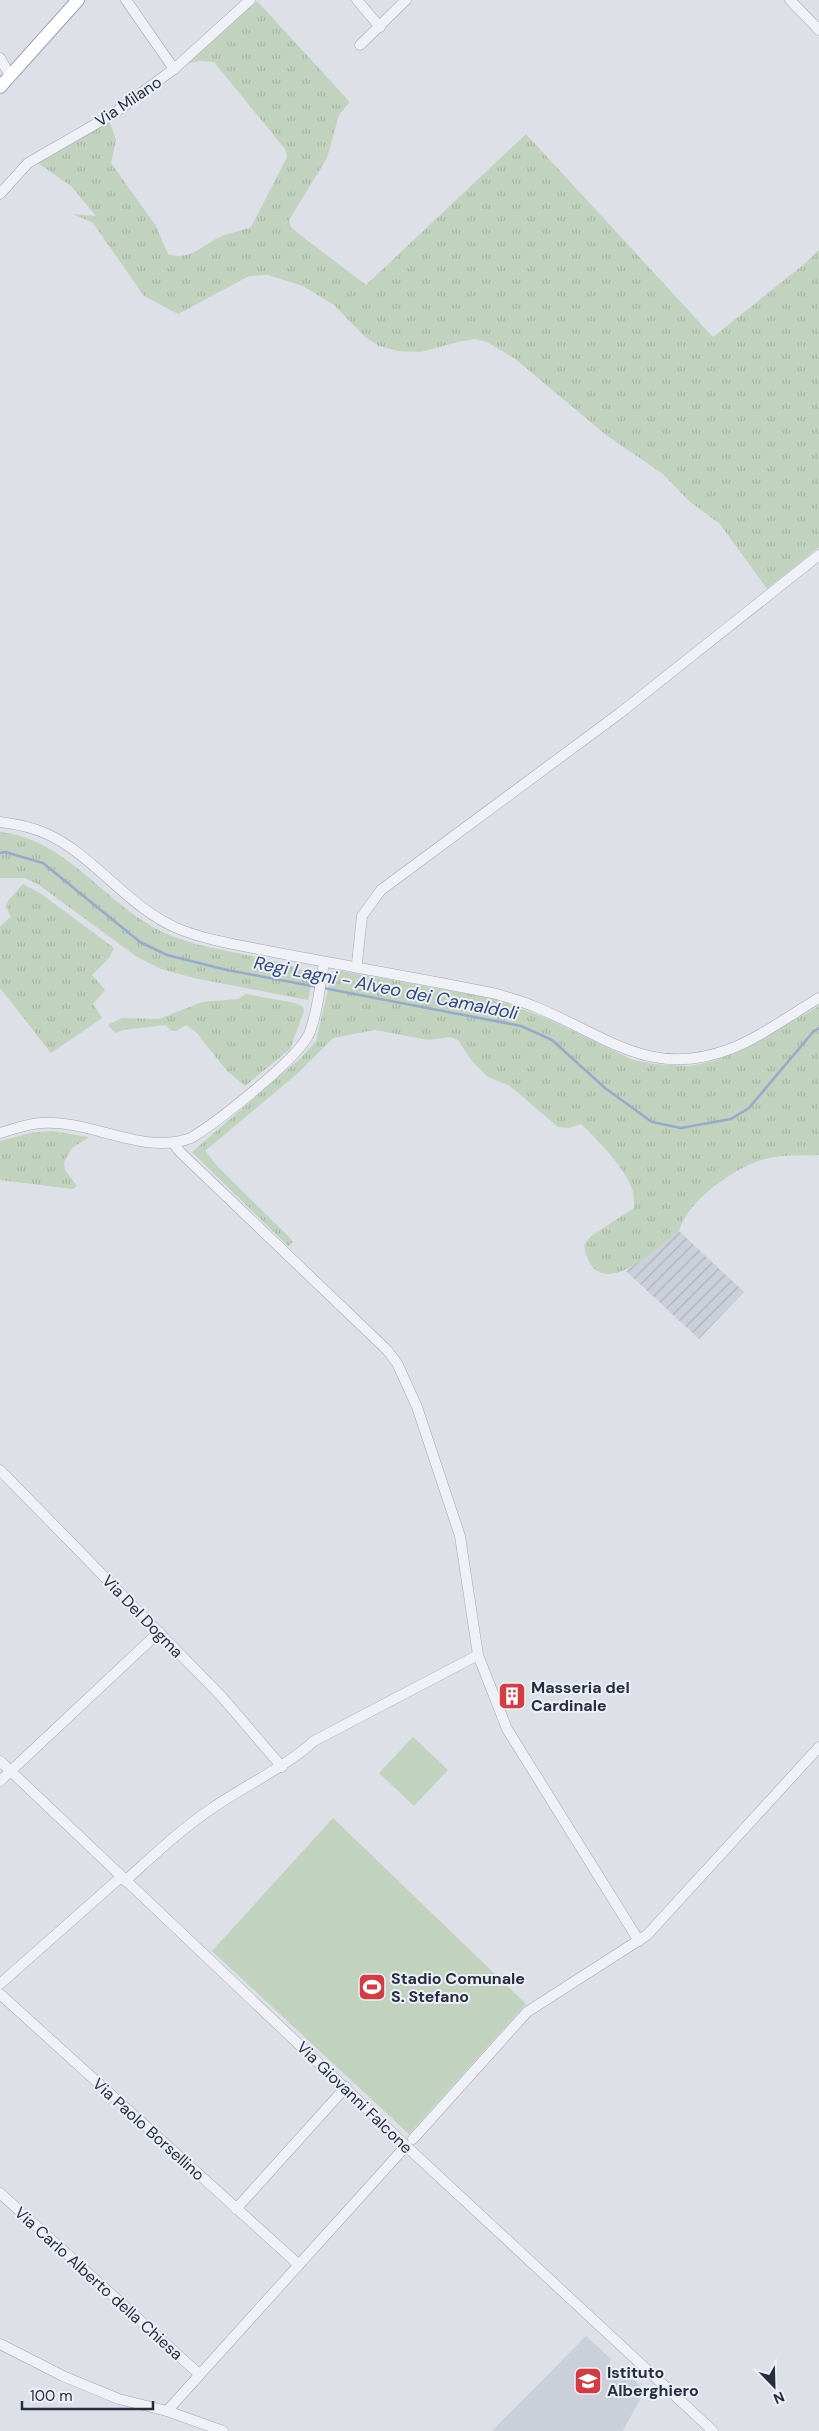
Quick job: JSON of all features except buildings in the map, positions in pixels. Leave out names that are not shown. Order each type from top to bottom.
[{"type":"main road","points":[[0,87],[78,0]]},
{"type":"street","points":[[126,0],[174,70]]},
{"type":"street","name":"Via Milano","points":[[0,194],[28,163],[113,114],[174,70],[250,0]]},
{"type":"street","points":[[357,0],[380,27]]},
{"type":"street","points":[[360,45],[406,0]]},
{"type":"street","points":[[790,0],[819,30]]},
{"type":"street","points":[[0,58],[10,76]]},
{"type":"street","points":[[357,965],[362,916],[381,890],[635,701],[819,555]]},
{"type":"street","points":[[0,822],[30,828],[49,835],[70,848],[134,901],[165,923],[180,929],[227,942],[324,962],[357,965],[363,968],[497,994],[534,1006],[618,1046],[644,1056],[664,1060],[692,1060],[733,1048],[819,998]]},
{"type":"street","points":[[0,1133],[29,1125],[60,1123],[155,1143],[173,1143],[190,1138],[202,1131],[296,1054],[308,1034],[324,962]]},
{"type":"street","points":[[173,1143],[180,1152],[387,1350],[397,1363],[417,1407],[460,1536],[478,1655],[507,1729],[639,1940]]},
{"type":"street","name":"Via Del Dogma","points":[[0,1470],[222,1698],[282,1767]]},
{"type":"street","points":[[0,1781],[159,1632]]},
{"type":"street","points":[[1,1981],[199,1818],[282,1767],[314,1741],[333,1729],[478,1655]]},
{"type":"street","points":[[167,2411],[528,2012],[647,1935],[819,1748]]},
{"type":"street","name":"Via Giovanni Falcone","points":[[0,1761],[123,1879],[346,2088],[409,2143],[714,2431]]},
{"type":"street","name":"Via Paolo Borsellino","points":[[0,1994],[298,2264]]},
{"type":"street","points":[[236,2209],[346,2088]]},
{"type":"street","name":"Via Carlo Alberto della Chiesa","points":[[0,2193],[199,2374]]},
{"type":"street","points":[[0,2344],[63,2376],[119,2399],[167,2411],[223,2431]]},
{"type":"shaded area","points":[[679,1231],[744,1292],[699,1339],[626,1271]]},
{"type":"shaded area","name":"Istituto Alberghiero","points":[[586,2336],[611,2359],[609,2364],[618,2371],[621,2368],[645,2390],[623,2431],[492,2431]]},
{"type":"green space","points":[[257,1],[348,100],[349,103],[339,115],[327,158],[289,220],[291,227],[299,234],[366,285],[526,134],[713,337],[819,250],[819,547],[767,589],[720,524],[689,501],[663,474],[606,435],[514,358],[487,342],[475,339],[421,352],[398,351],[379,346],[365,337],[334,305],[303,286],[268,275],[249,276],[178,314],[144,296],[93,223],[73,214],[96,216],[71,186],[35,161],[109,120],[116,140],[111,163],[156,226],[168,254],[182,256],[194,252],[222,236],[251,227],[287,157],[285,149],[214,62],[200,61],[186,64]]},
{"type":"green space","points":[[0,832],[23,837],[63,857],[134,915],[171,936],[303,970],[312,980],[308,1000],[194,978],[161,969],[137,957],[39,885],[25,878],[0,878]]},
{"type":"green space","points":[[23,884],[40,893],[114,948],[109,958],[92,975],[105,990],[93,1004],[102,1018],[51,1053],[0,988],[0,926],[11,917],[6,907],[8,901]]},
{"type":"green space","points":[[341,971],[496,999],[548,1019],[633,1060],[654,1064],[689,1066],[714,1061],[738,1052],[819,1006],[819,1155],[771,1157],[740,1169],[714,1186],[702,1197],[692,1208],[679,1231],[641,1261],[612,1274],[600,1272],[590,1264],[584,1245],[591,1236],[634,1208],[630,1184],[619,1165],[603,1146],[581,1124],[569,1128],[558,1127],[510,1086],[488,1077],[471,1060],[458,1040],[450,1037],[428,1040],[375,1030],[333,1038],[298,1073],[205,1151],[219,1168],[290,1238],[293,1242],[288,1246],[192,1152],[302,1057],[316,1041],[330,981]]},
{"type":"green space","points":[[246,994],[295,1003],[302,1006],[304,1011],[290,1049],[245,1086],[227,1071],[196,1032],[186,1025],[176,1031],[171,1031],[166,1025],[123,1030],[115,1033],[108,1025],[122,1018],[159,1019],[202,1002],[238,999]]},
{"type":"green space","points":[[52,1131],[89,1137],[72,1148],[64,1162],[65,1170],[77,1186],[73,1189],[0,1180],[0,1141],[31,1133]]},
{"type":"green space","points":[[413,1737],[448,1770],[414,1806],[379,1773]]},
{"type":"green space","name":"Stadio Comunale S. Stefano","points":[[333,1818],[526,2004],[409,2134],[212,1951]]},
{"type":"waterway","name":"Regi Lagni - Alveo dei Camaldoli","points":[[0,853],[5,852],[43,863],[140,942],[167,955],[227,970],[317,987]]},
{"type":"waterway","name":"Regi Lagni - Alveo dei Camaldoli","points":[[323,988],[521,1026],[552,1040],[605,1088],[652,1122],[681,1128],[731,1119],[749,1108],[813,1032],[819,1028]]},
{"type":"place","name":"Masseria del Cardinale","points":[[512,1696]]},
{"type":"place","name":"Stadio Comunale S. Stefano","points":[[372,1987]]},
{"type":"place","name":"Istituto Alberghiero","points":[[588,2381]]}]
